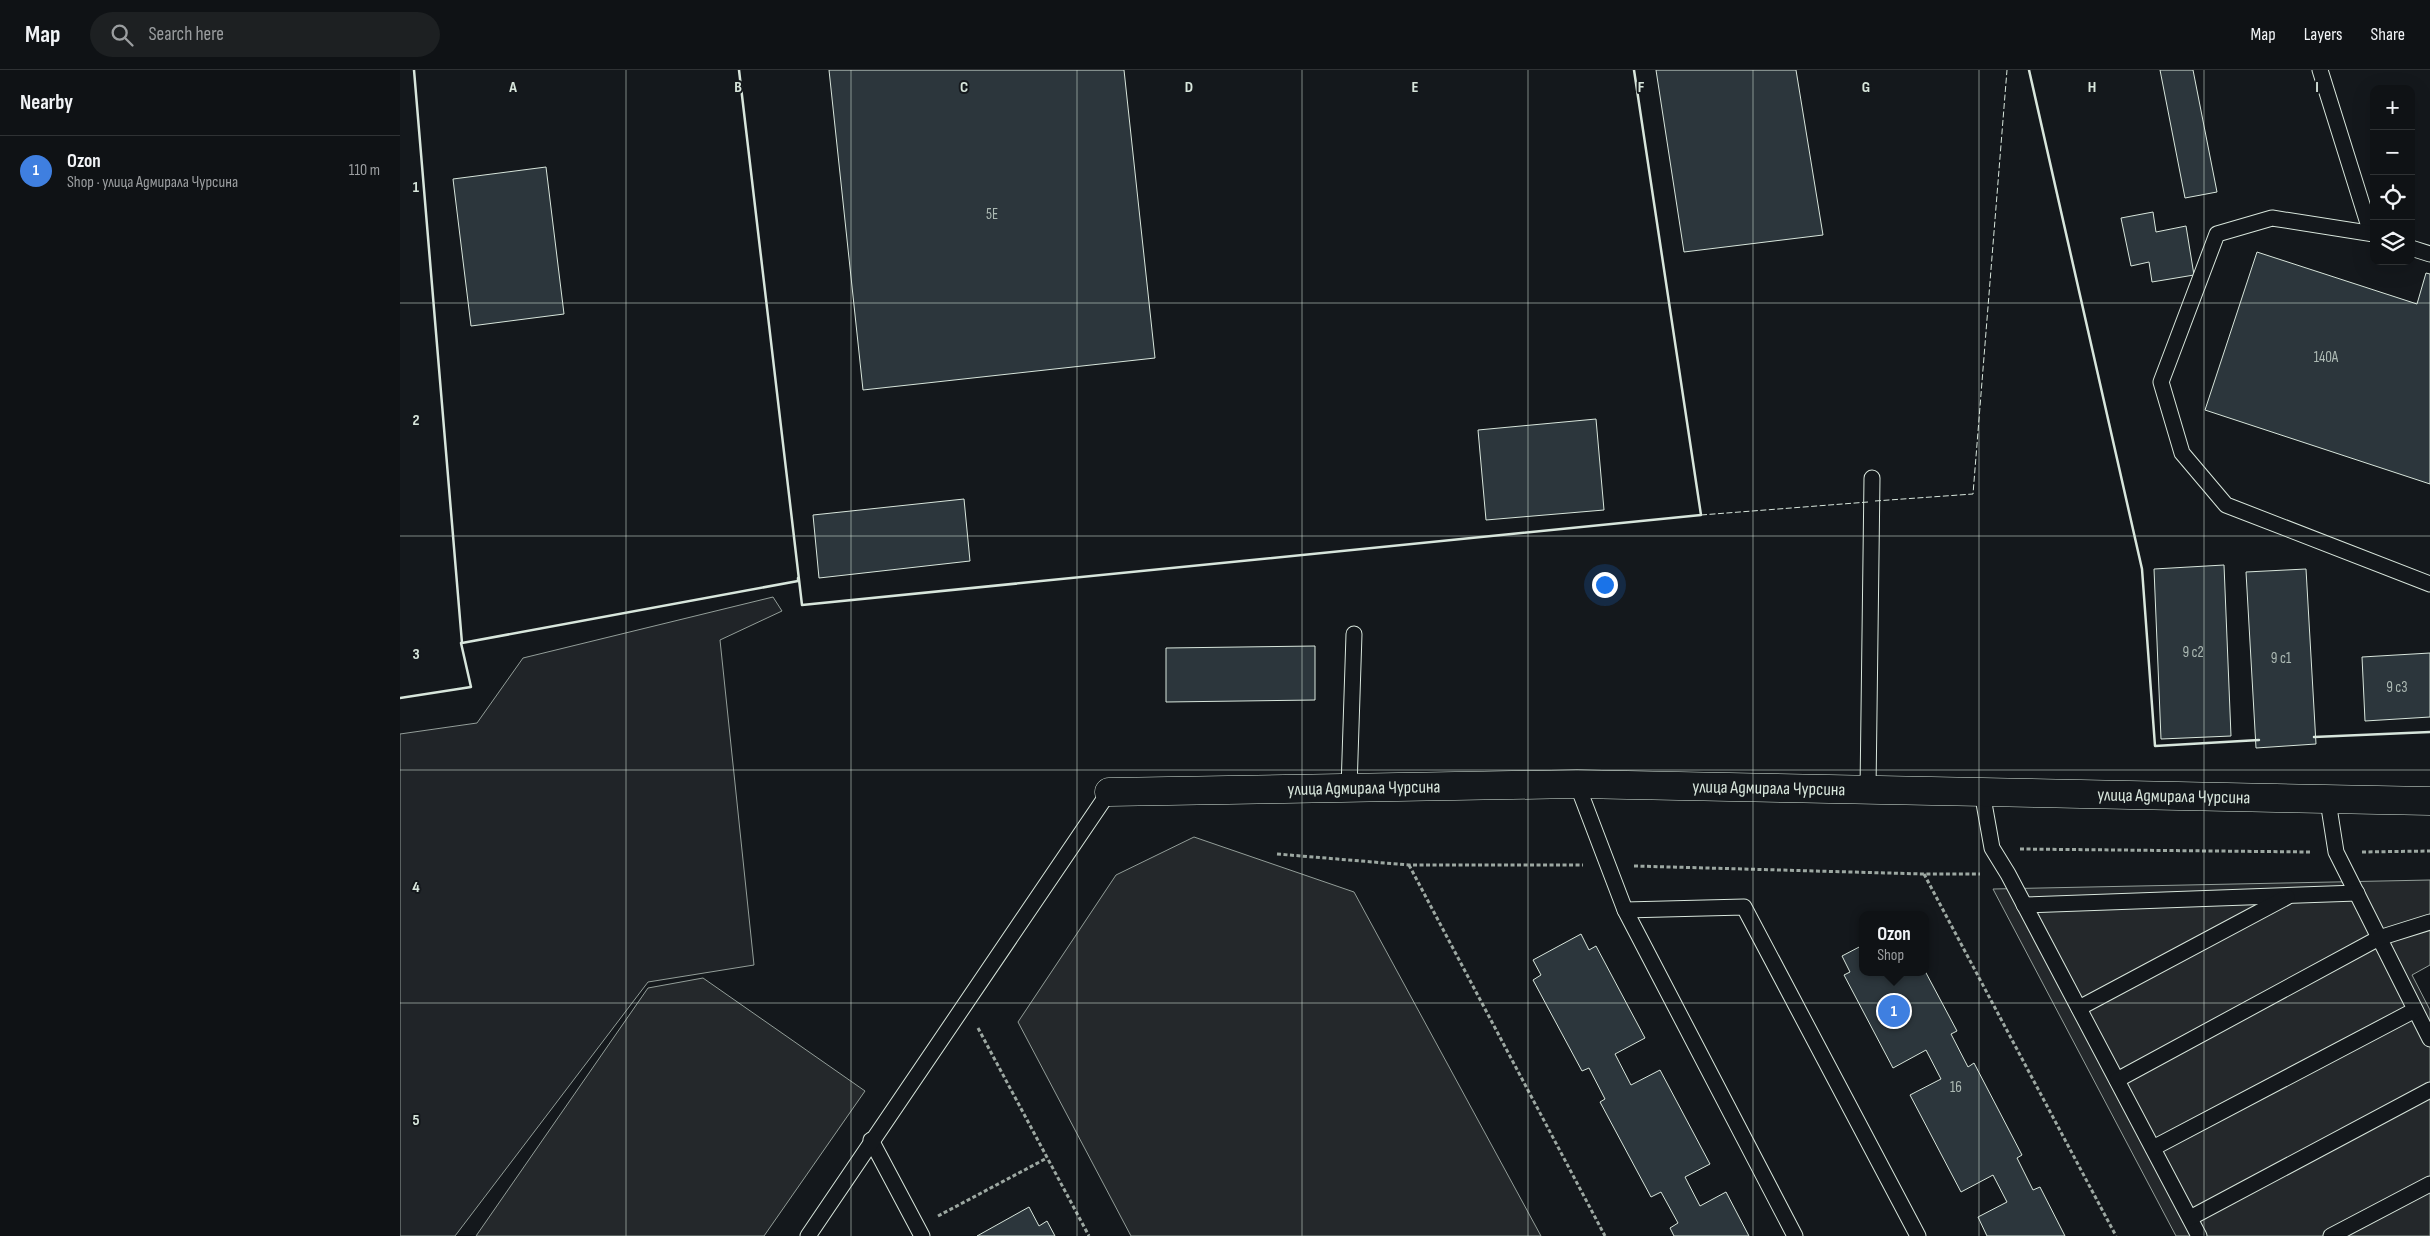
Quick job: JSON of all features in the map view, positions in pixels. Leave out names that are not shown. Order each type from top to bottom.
[{"type":"street","name":"улица Адмирала Чурсина","points":[[1109,792],[1577,784],[2328,801],[2430,801]]},
{"type":"lane","points":[[2320,70],[2370,228]]},
{"type":"lane","points":[[2370,234],[2272,218],[2217,234],[2161,382],[2182,453],[2226,505],[2430,584]]},
{"type":"lane","points":[[2415,249],[2430,254]]},
{"type":"lane","points":[[1868,790],[1872,478]]},
{"type":"lane","points":[[1349,788],[1354,634]]},
{"type":"lane","points":[[1577,784],[1625,910],[1795,1236]]},
{"type":"lane","points":[[808,1236],[871,1140],[1109,792]]},
{"type":"lane","points":[[1982,792],[1992,848],[2008,874],[2200,1236]]},
{"type":"lane","points":[[2328,801],[2336,852],[2430,1039]]},
{"type":"lane","points":[[2024,905],[2357,893]]},
{"type":"lane","points":[[2079,1008],[2290,896]]},
{"type":"lane","points":[[1625,910],[1744,907],[1918,1236]]},
{"type":"lane","points":[[2116,1080],[2379,938],[2430,922]]},
{"type":"lane","points":[[2153,1148],[2415,1010]]},
{"type":"lane","points":[[2190,1218],[2430,1090]]},
{"type":"lane","points":[[871,1140],[920,1232]]},
{"type":"lane","points":[[2331,1236],[2430,1184]]},
{"type":"path","points":[[1992,848],[2336,852],[2430,851]]},
{"type":"path","points":[[1409,865],[1605,1236]]},
{"type":"path","points":[[2008,874],[1924,874],[2116,1236]]},
{"type":"path","points":[[965,1003],[1089,1236]]},
{"type":"path","points":[[920,1232],[1048,1158]]},
{"type":"shaded area","points":[[773,597],[782,611],[720,640],[754,965],[648,982],[455,1236],[400,1236],[400,734],[477,723],[523,658]]},
{"type":"shaded area","points":[[1194,837],[1354,892],[1541,1236],[1131,1236],[1018,1022],[1116,875]]},
{"type":"shaded area","points":[[2430,880],[2430,965],[2412,975],[2430,1010],[2430,1236],[2176,1236],[1993,889]]},
{"type":"shaded area","points":[[703,978],[865,1091],[764,1236],[476,1236],[648,988]]},
{"type":"building","points":[[829,70],[1124,70],[1155,358],[863,390]]},
{"type":"building","points":[[1656,70],[1796,70],[1823,235],[1684,252]]},
{"type":"building","points":[[2160,70],[2193,70],[2217,192],[2185,198]]},
{"type":"building","points":[[546,167],[564,314],[471,326],[453,179]]},
{"type":"building","points":[[2153,212],[2156,232],[2186,226],[2194,275],[2152,282],[2149,262],[2131,266],[2121,218]]},
{"type":"building","points":[[2257,252],[2417,304],[2426,273],[2430,274],[2430,484],[2205,410]]},
{"type":"building","points":[[1596,419],[1604,510],[1486,520],[1478,430]]},
{"type":"building","points":[[964,499],[970,561],[819,578],[813,515]]},
{"type":"building","points":[[2224,565],[2231,736],[2161,739],[2154,569]]},
{"type":"building","points":[[2306,569],[2316,744],[2256,748],[2246,572]]},
{"type":"building","points":[[1315,646],[1315,700],[1166,702],[1166,648]]},
{"type":"building","points":[[2430,653],[2430,717],[2365,721],[2362,657]]},
{"type":"building","points":[[1581,934],[1589,950],[1596,946],[1645,1038],[1615,1054],[1631,1085],[1660,1070],[1710,1164],[1685,1177],[1700,1206],[1726,1192],[1749,1236],[1674,1236],[1670,1228],[1678,1223],[1661,1192],[1651,1197],[1600,1102],[1605,1099],[1589,1068],[1582,1071],[1533,980],[1541,975],[1533,960]]},
{"type":"building","points":[[1859,947],[1859,976],[1928,976],[1957,1031],[1951,1034],[1968,1067],[1974,1063],[2022,1155],[2017,1158],[2033,1190],[2040,1187],[2065,1236],[1987,1236],[1978,1217],[2007,1202],[1993,1175],[1961,1192],[1910,1095],[1941,1079],[1926,1050],[1893,1068],[1844,975],[1850,972],[1842,956]]},
{"type":"building","points":[[1029,1207],[1039,1226],[1047,1221],[1055,1236],[977,1236]]},
{"type":"fence","points":[[1875,501],[1973,494],[2007,70]]},
{"type":"fence","points":[[1701,515],[1868,502]]},
{"type":"wall","points":[[414,70],[462,643],[798,581],[798,578]]},
{"type":"wall","points":[[739,70],[802,605],[1701,515],[1634,70]]},
{"type":"wall","points":[[2029,70],[2142,569],[2155,746],[2259,740]]},
{"type":"wall","points":[[400,698],[471,687],[461,643]]},
{"type":"wall","points":[[2314,737],[2430,732]]},
{"type":"place","name":"Ozon","points":[[1894,1011]]}]
